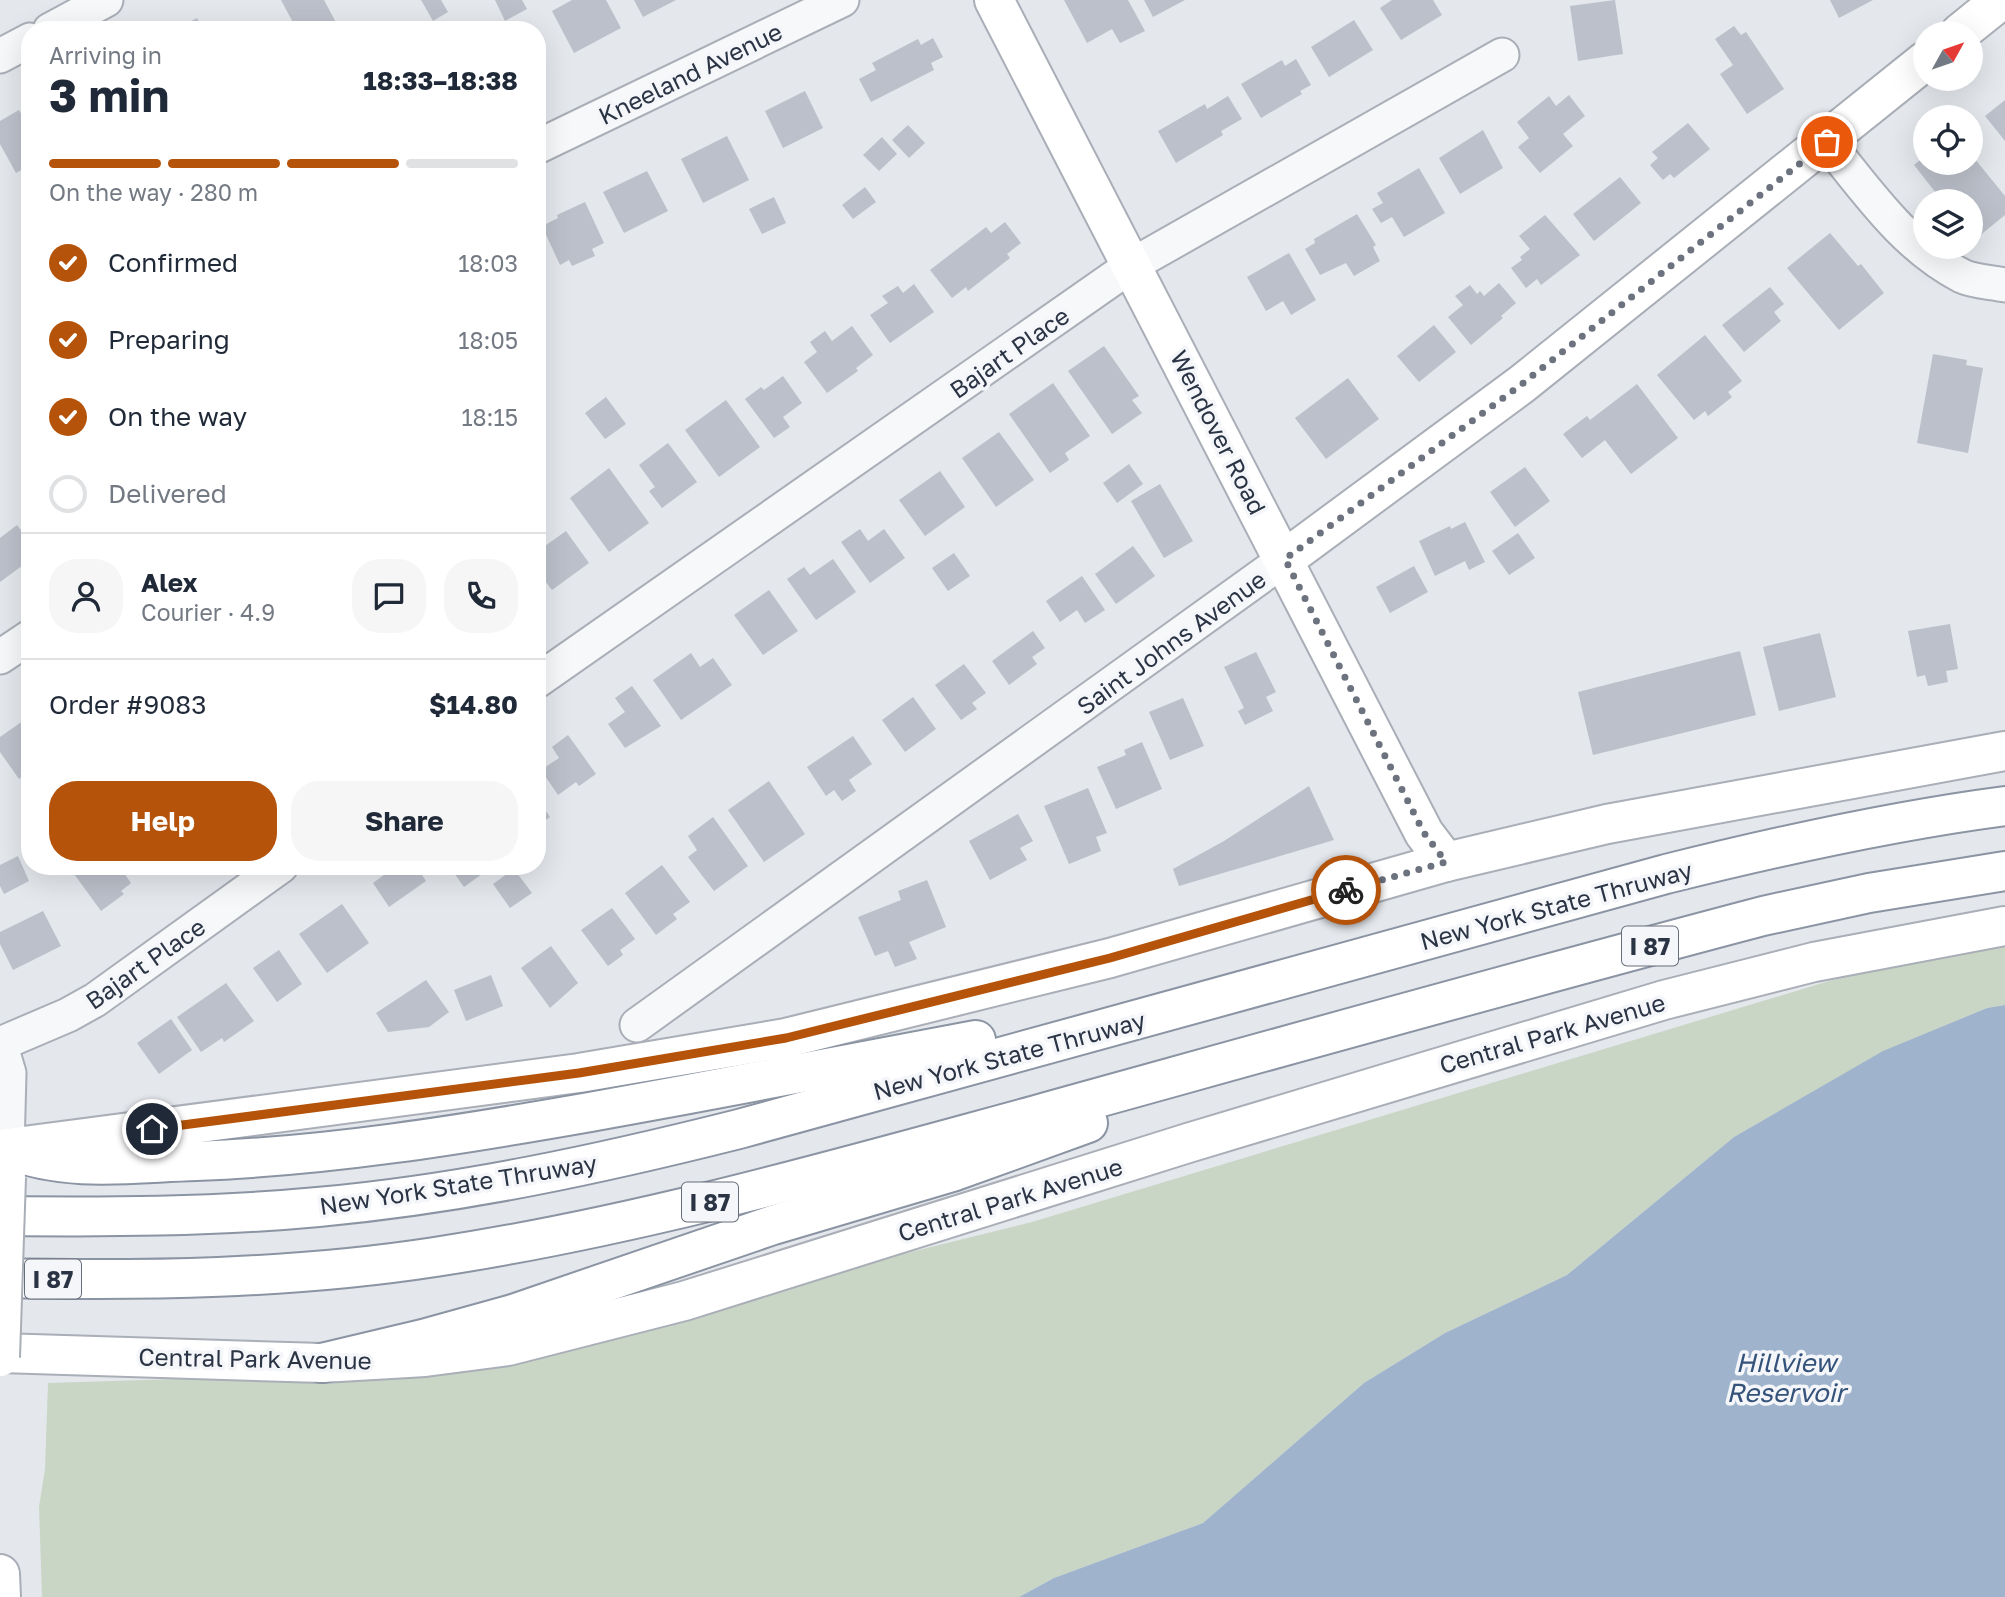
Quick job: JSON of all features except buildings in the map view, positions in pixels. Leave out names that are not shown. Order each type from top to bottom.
[{"type":"main road","name":"Wendover Road","points":[[994,0],[1285,559],[1424,833],[1446,862]]},
{"type":"main road","points":[[1975,21],[2001,0]]},
{"type":"main road","name":"Saint Johns Avenue","points":[[1285,559],[1522,384],[1913,71]]},
{"type":"main road","points":[[4,1158],[579,1073],[786,1038],[1110,958],[1446,862],[1606,824],[2005,751]]},
{"type":"main road","name":"New York State Thruway","points":[[0,1216],[212,1215],[424,1195],[530,1178],[739,1129],[1666,874],[1878,826],[2005,806]]},
{"type":"main road","name":"I 87","points":[[0,1278],[106,1280],[216,1277],[298,1271],[430,1258],[536,1241],[640,1220],[1763,916],[1869,893],[2005,871]]},
{"type":"main road","name":"Central Park Avenue","points":[[0,1355],[322,1363],[425,1357],[509,1346],[684,1301],[1201,1139],[1664,1000],[1814,962],[2005,926]]},
{"type":"main road","points":[[4,1158],[83,1165],[246,1159],[369,1148],[676,1097],[1257,987]]},
{"type":"main road","points":[[322,1363],[502,1317],[773,1225],[955,1171],[1300,1042]]},
{"type":"main road","points":[[0,1355],[4,1158]]},
{"type":"main road","points":[[0,1574],[1,1597]]},
{"type":"street","points":[[67,21],[106,0]]},
{"type":"street","name":"Kneeland Avenue","points":[[546,143],[842,0]]},
{"type":"street","points":[[0,56],[21,45]]},
{"type":"street","name":"Bajart Place","points":[[546,675],[1132,265],[1502,55]]},
{"type":"street","points":[[1827,142],[1896,227],[1936,259],[1965,277],[2005,285]]},
{"type":"street","name":"Saint Johns Avenue","points":[[637,1025],[1285,559]]},
{"type":"street","points":[[0,657],[21,643]]},
{"type":"street","name":"Bajart Place","points":[[0,1044],[68,1015],[95,1000],[269,875]]},
{"type":"street","points":[[0,1044],[9,1073],[4,1158]]},
{"type":"green space","points":[[2005,939],[2005,1005],[1987,1008],[1884,1051],[1734,1137],[1567,1275],[1445,1333],[1364,1383],[1203,1523],[1054,1578],[1019,1597],[42,1597],[39,1507],[45,1469],[48,1383],[275,1376],[467,1362],[1032,1222],[1829,981]]},
{"type":"water","name":"Hillview Reservoir","points":[[2005,1005],[2005,1597],[1019,1597],[1054,1578],[1203,1523],[1364,1383],[1445,1333],[1567,1275],[1734,1137],[1883,1051],[1987,1008]]},
{"type":"way so far","points":[[1346,890],[1446,862],[1424,833],[1285,559],[1522,384],[1827,142]]},
{"type":"route","points":[[152,1129],[579,1073],[786,1038],[1110,958],[1346,890]]}]
